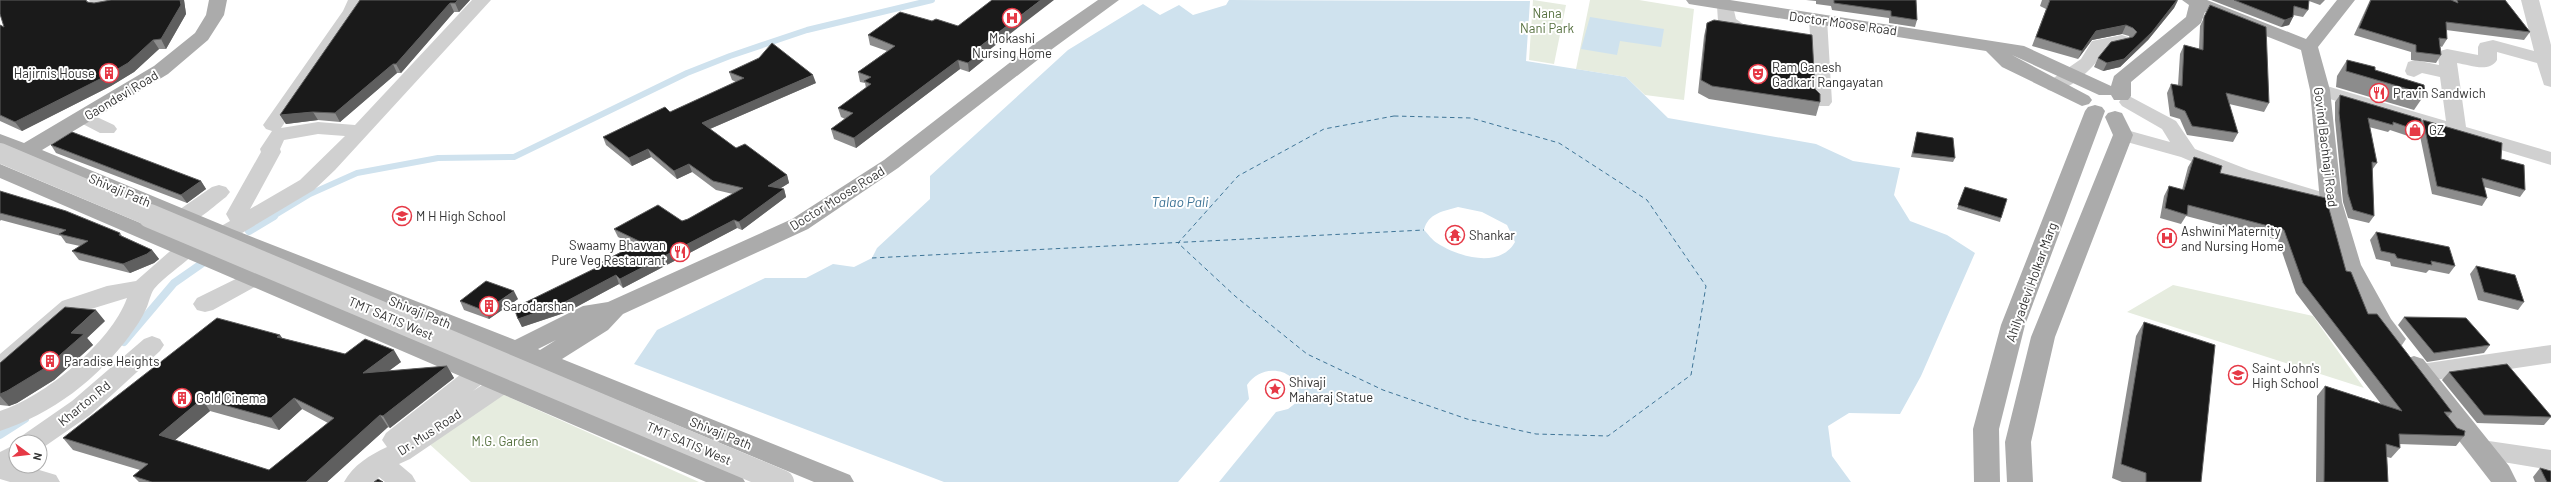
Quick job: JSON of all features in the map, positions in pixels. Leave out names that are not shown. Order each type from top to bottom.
[{"type":"main road","name":"Gaondevi Road","points":[[0,166],[161,70],[202,36],[215,15],[218,0]]},
{"type":"main road","name":"Doctor Moose Road","points":[[502,384],[600,324],[615,308],[800,224],[891,164],[1036,50],[1110,0]]},
{"type":"main road","name":"Doctor Moose Road","points":[[1695,0],[2024,52],[2074,75],[2110,107]]},
{"type":"main road","points":[[2194,7],[2309,47],[2346,0]]},
{"type":"main road","name":"Ahilyadevi Holkar Marg","points":[[1987,482],[1986,429],[2013,325],[2122,80],[2194,7]]},
{"type":"main road","points":[[1992,46],[2009,63],[2055,86],[2110,107]]},
{"type":"main road","name":"Govind Bachhaji Road","points":[[2309,47],[2320,90],[2331,202],[2350,264],[2382,324],[2500,473],[2504,482]]},
{"type":"main road","name":"Ahilyadevi Holkar Marg","points":[[2020,482],[2018,442],[2043,337],[2110,107]]},
{"type":"main road","name":"Shivaji Path","points":[[0,140],[224,234],[516,349],[841,482]]},
{"type":"main road","points":[[0,170],[200,257],[360,322],[732,482]]},
{"type":"main road","points":[[479,373],[516,349],[591,312],[615,308]]},
{"type":"street","points":[[98,0],[100,6],[105,7],[127,0]]},
{"type":"street","points":[[274,124],[287,102],[352,12],[357,0]]},
{"type":"street","points":[[224,234],[307,185],[328,166],[482,0]]},
{"type":"street","points":[[2530,0],[2551,81]]},
{"type":"street","points":[[1726,6],[1727,21],[1741,31],[1819,42]]},
{"type":"street","points":[[1818,19],[1822,102]]},
{"type":"street","points":[[2055,86],[2074,75],[2088,63],[2099,45],[2122,41]]},
{"type":"street","points":[[2457,131],[2447,55],[2484,62],[2488,60],[2487,47],[2493,46],[2545,59]]},
{"type":"street","points":[[2414,71],[2415,66],[2421,66],[2450,73]]},
{"type":"street","points":[[2320,90],[2551,159]]},
{"type":"street","points":[[2110,107],[2148,111],[2169,125],[2188,152]]},
{"type":"street","points":[[2110,107],[2188,152],[2227,167],[2242,175],[2331,202]]},
{"type":"street","points":[[84,117],[107,130]]},
{"type":"street","points":[[242,222],[237,214],[271,152],[270,149],[276,137],[280,134],[318,128],[360,131]]},
{"type":"street","name":"TMT SATIS West","points":[[0,153],[782,482]]},
{"type":"street","points":[[301,181],[314,166],[328,166]]},
{"type":"street","points":[[184,217],[219,192]]},
{"type":"street","points":[[0,368],[70,307],[107,294],[143,287],[200,257]]},
{"type":"street","points":[[205,304],[252,279]]},
{"type":"street","points":[[0,421],[17,418],[45,401],[104,352],[132,314],[143,287]]},
{"type":"street","name":"Kharton Rd","points":[[43,434],[80,408],[152,345]]},
{"type":"street","points":[[2421,373],[2551,354]]},
{"type":"street","points":[[403,482],[379,462],[390,444],[479,373]]},
{"type":"street","name":"Dr. Mus Road","points":[[357,482],[379,462],[401,452],[502,384]]},
{"type":"street","points":[[2482,450],[2551,460]]},
{"type":"street","points":[[0,469],[47,482]]},
{"type":"green space","name":"Nana Nani Park","points":[[1533,0],[1566,5],[1554,64],[1529,60]]},
{"type":"green space","points":[[1590,0],[1639,0],[1694,9],[1684,100],[1645,95],[1626,77],[1576,69]]},
{"type":"green space","points":[[2173,285],[2313,316],[2364,388],[2127,312]]},
{"type":"green space","name":"M.G. Garden","points":[[502,394],[699,482],[471,482],[426,441]]},
{"type":"water","name":"Talao Pali","points":[[1229,0],[1530,1],[1526,61],[1626,77],[1668,118],[1816,144],[1853,161],[1900,168],[1894,195],[1910,221],[1947,235],[1975,253],[1921,376],[1900,414],[1849,413],[1828,426],[1832,456],[1851,482],[1219,482],[1276,412],[1288,409],[1297,402],[1298,391],[1294,382],[1288,375],[1281,372],[1272,371],[1254,377],[1247,385],[1249,399],[1178,482],[944,482],[634,364],[657,330],[765,278],[806,278],[833,264],[854,267],[872,258],[877,248],[930,199],[930,176],[1068,50],[1143,4],[1160,15],[1179,5],[1193,15],[1226,5]],"holes":[[[1458,207],[1482,212],[1507,225],[1515,242],[1508,250],[1499,256],[1478,258],[1456,253],[1435,242],[1424,230],[1426,224],[1433,216],[1447,210]]]},
{"type":"water","points":[[1590,17],[1664,29],[1661,47],[1620,41],[1617,55],[1581,49]]},
{"type":"building","points":[[0,0],[86,0],[87,2],[94,3],[111,0],[180,0],[181,5],[161,39],[153,40],[128,63],[104,77],[15,122],[0,115],[0,25],[4,27],[0,14]]},
{"type":"building","points":[[360,0],[458,0],[455,3],[450,3],[396,64],[393,64],[335,113],[313,112],[280,115]]},
{"type":"building","points":[[992,0],[1041,0],[978,48],[984,50],[968,63],[958,60],[854,138],[831,129],[853,113],[838,108],[871,84],[864,81],[871,77],[858,72],[895,46],[868,35],[900,12],[932,21],[936,19],[958,26]]},
{"type":"building","points":[[1834,0],[1916,0],[1917,20],[1891,16],[1891,11],[1834,3]]},
{"type":"building","points":[[2050,0],[2177,0],[2152,32],[2124,59],[2107,63],[2098,58],[2111,42],[2133,37],[2137,32],[2133,28],[2126,25],[2096,31],[2082,51],[2036,37]]},
{"type":"building","points":[[2234,0],[2309,0],[2308,10],[2294,6],[2293,17],[2285,20]]},
{"type":"building","points":[[2371,0],[2451,0],[2458,3],[2457,0],[2505,0],[2530,32],[2446,22],[2447,39],[2439,38],[2441,55],[2416,52],[2416,45],[2359,28]]},
{"type":"building","points":[[2210,5],[2266,27],[2269,103],[2226,93],[2238,133],[2192,126],[2185,111],[2175,107],[2171,84],[2182,86],[2184,45],[2203,50],[2204,17]]},
{"type":"building","name":"Ram Ganesh Gadkari Rangayatan","points":[[1714,20],[1812,35],[1815,89],[1820,94],[1820,102],[1712,86],[1701,80],[1707,23]]},
{"type":"building","points":[[772,43],[813,75],[702,123],[736,148],[745,144],[787,175],[768,186],[784,189],[739,222],[734,220],[620,279],[616,275],[563,303],[518,319],[514,308],[604,264],[602,262],[641,242],[614,229],[658,205],[682,221],[743,188],[713,181],[689,164],[674,171],[648,149],[629,158],[603,137],[665,107],[670,112],[744,78],[729,72],[759,58]]},
{"type":"building","points":[[2347,60],[2375,67],[2375,70],[2424,85],[2425,94],[2346,71]]},
{"type":"building","points":[[2340,95],[2421,119],[2422,132],[2393,122],[2393,125],[2368,118],[2377,163],[2372,162],[2374,216],[2353,210],[2348,194],[2339,113]]},
{"type":"building","points":[[2423,120],[2502,143],[2501,159],[2524,165],[2525,190],[2482,178],[2487,198],[2437,186]]},
{"type":"building","points":[[72,132],[201,181],[181,195],[51,145]]},
{"type":"building","points":[[1917,132],[1953,138],[1955,158],[1913,153]]},
{"type":"building","points":[[2194,157],[2222,166],[2220,173],[2326,198],[2346,271],[2351,272],[2368,314],[2377,314],[2452,412],[2444,412],[2457,428],[2465,431],[2464,436],[2399,434],[2400,448],[2386,444],[2388,482],[2324,482],[2325,386],[2402,411],[2303,283],[2284,230],[2188,205],[2187,215],[2165,208],[2169,186],[2184,190]]},
{"type":"building","points":[[1965,187],[2007,199],[2001,218],[1958,205]]},
{"type":"building","points":[[0,191],[66,211],[120,233],[119,235],[152,250],[147,254],[123,264],[72,251],[88,241],[59,234],[66,230],[0,213]]},
{"type":"building","points":[[2376,232],[2449,247],[2455,266],[2431,261],[2432,265],[2397,258],[2395,254],[2381,251]]},
{"type":"building","points":[[2476,266],[2515,275],[2524,302],[2484,292]]},
{"type":"building","points":[[486,281],[514,291],[485,311],[460,301]]},
{"type":"building","points":[[65,307],[96,310],[71,333],[84,334],[45,368],[0,394],[0,363]]},
{"type":"building","points":[[2404,317],[2466,318],[2490,345],[2434,353]]},
{"type":"building","points":[[217,318],[280,335],[277,337],[345,354],[365,339],[394,350],[363,373],[447,366],[383,416],[380,415],[306,482],[152,482],[133,476],[148,464],[63,438]],"holes":[[[294,398],[334,418],[269,470],[159,435],[202,399],[271,418]]]},
{"type":"building","points":[[2144,322],[2215,345],[2201,482],[2146,482],[2146,473],[2121,464]]},
{"type":"building","points":[[2507,364],[2551,417],[2484,415],[2449,372]]},
{"type":"building","points":[[2540,468],[2551,471],[2551,482],[2547,482]]},
{"type":"building","points":[[378,479],[383,482],[374,482]]},
{"type":"waterway","points":[[272,217],[310,194],[357,173],[438,158],[514,157],[687,73],[730,56],[807,30],[932,0]]},
{"type":"waterway","points":[[249,231],[274,216]]},
{"type":"waterway","points":[[124,342],[174,283],[207,260]]},
{"type":"waterway","points":[[0,435],[25,419]]},
{"type":"ferry route","points":[[1394,116],[1471,118],[1559,143],[1647,200],[1706,286],[1691,375],[1608,436],[1536,434],[1467,419],[1383,390],[1307,354],[1235,296],[1178,242],[1238,176],[1324,129],[1394,116]]},
{"type":"ferry route","points":[[1178,242],[1424,230]]},
{"type":"ferry route","points":[[872,258],[1178,242]]},
{"type":"place","name":"Mokashi Nursing Home","points":[[1012,18]]},
{"type":"place","name":"Hajirnis House","points":[[109,73]]},
{"type":"place","name":"Ram Ganesh Gadkari Rangayatan","points":[[1758,74]]},
{"type":"place","name":"Pravin Sandwich","points":[[2379,93]]},
{"type":"place","name":"GZ","points":[[2415,130]]},
{"type":"place","name":"M H High School","points":[[402,216]]},
{"type":"place","name":"Shankar","points":[[1455,235]]},
{"type":"place","name":"Ashwini Maternity and Nursing Home","points":[[2167,238]]},
{"type":"place","name":"Swaamy Bhavvan Pure Veg Restaurant","points":[[680,252]]},
{"type":"place","name":"Sarodarshan","points":[[489,306]]},
{"type":"place","name":"Paradise Heights","points":[[50,361]]},
{"type":"place","name":"Saint John's High School","points":[[2238,375]]},
{"type":"place","name":"Shivaji Maharaj Statue","points":[[1275,389]]},
{"type":"place","name":"Gold Cinema","points":[[182,398]]}]
